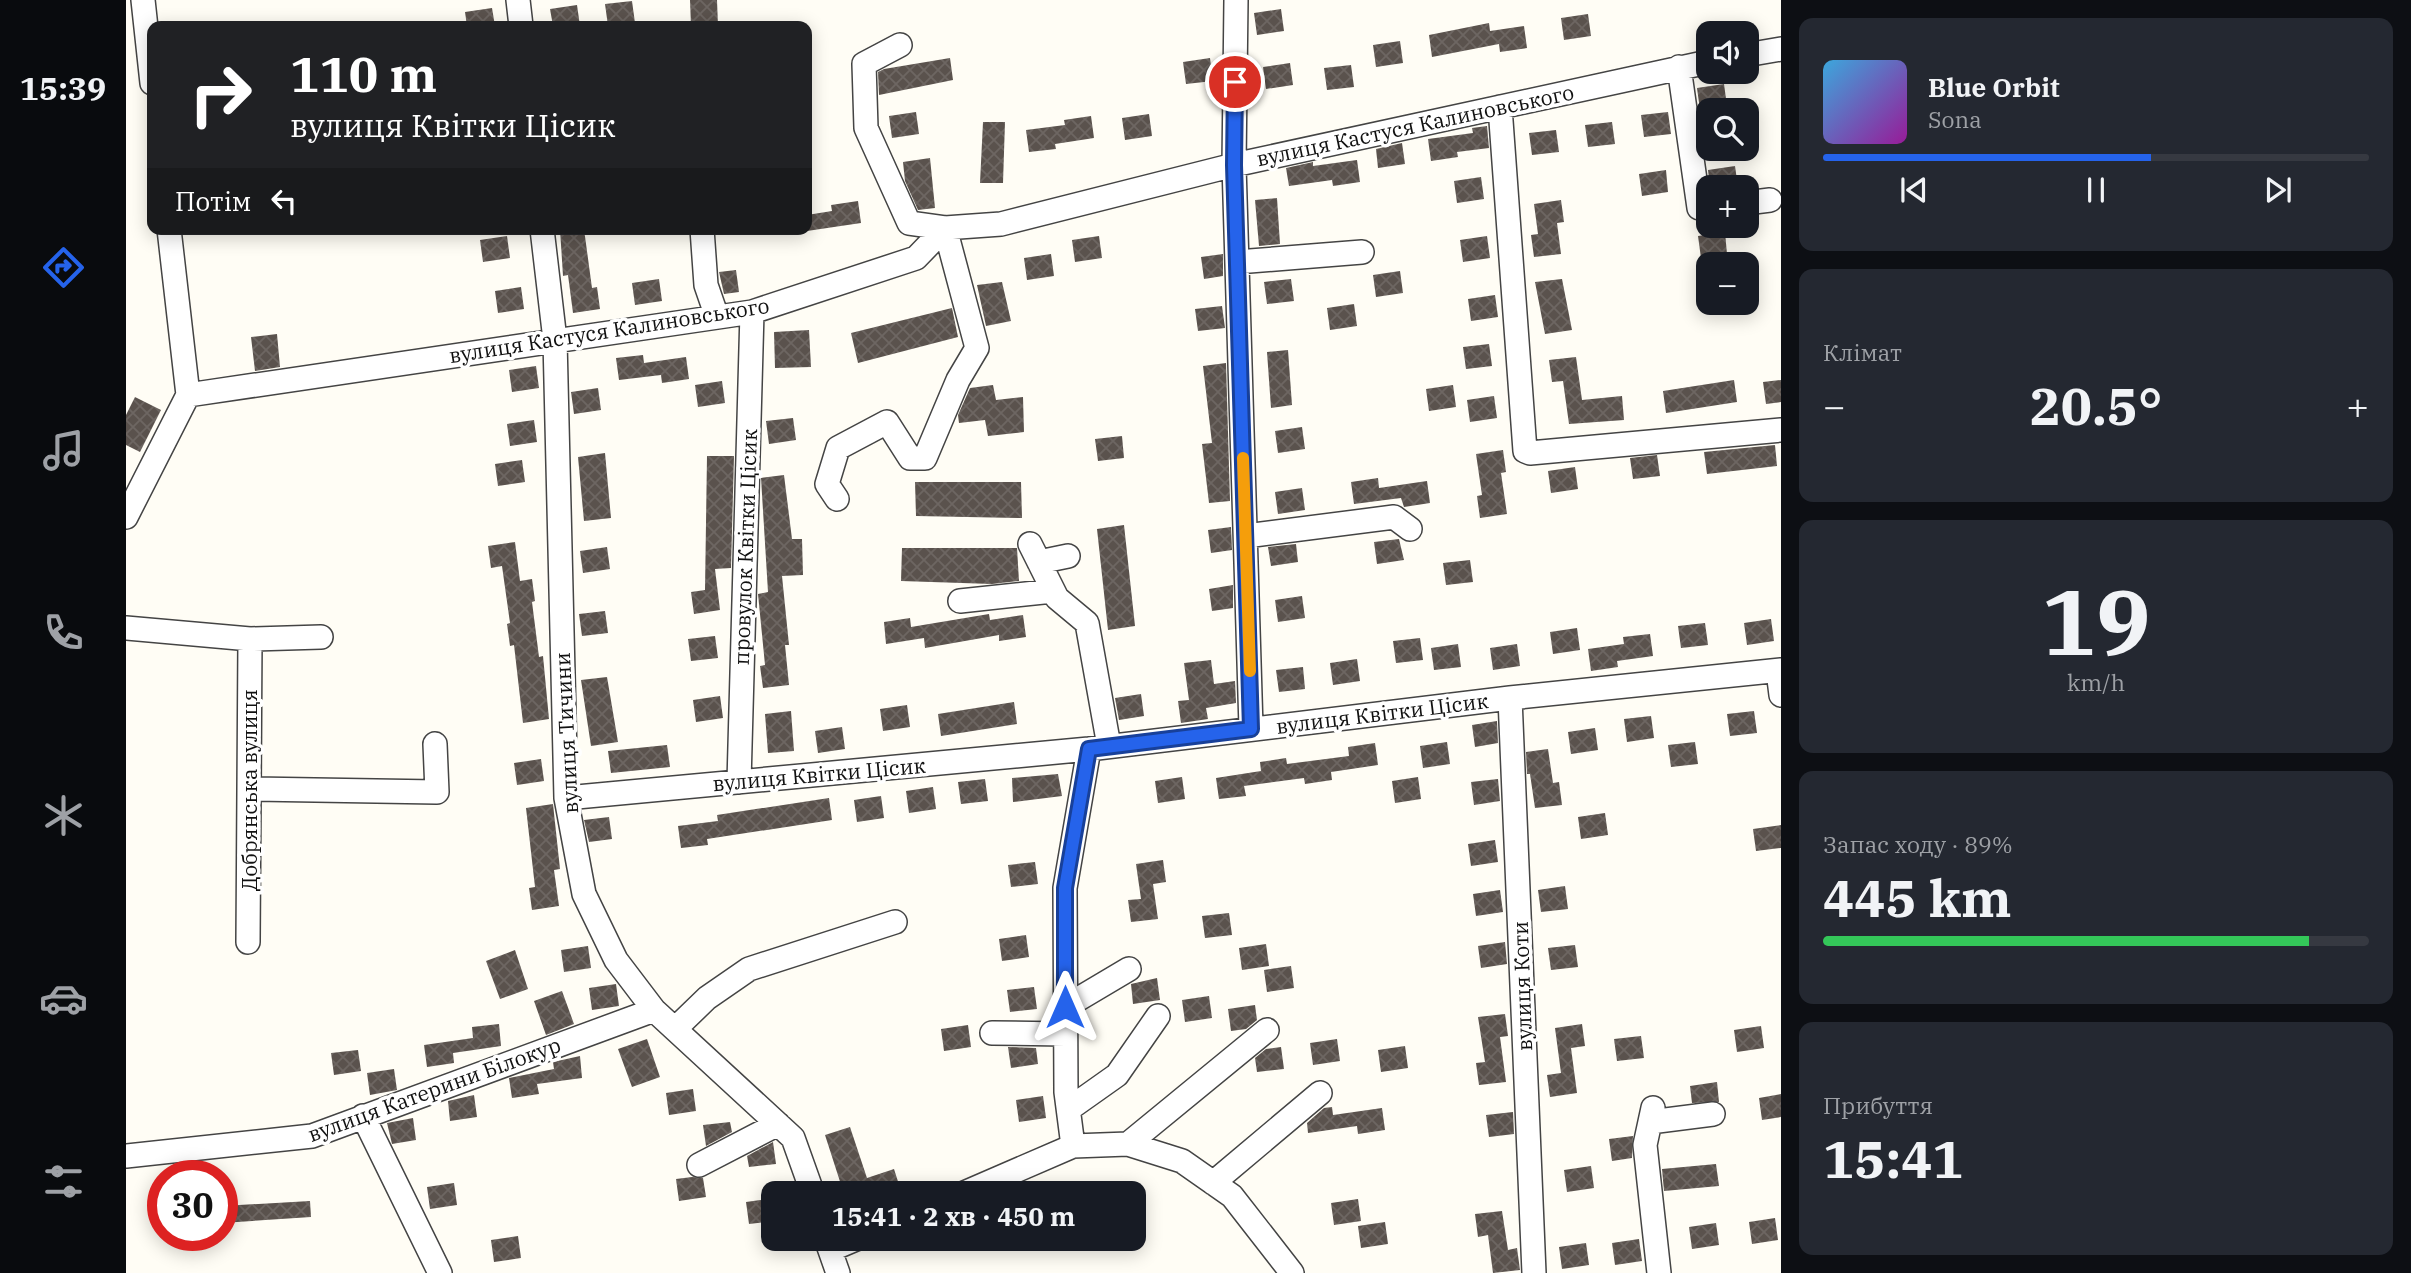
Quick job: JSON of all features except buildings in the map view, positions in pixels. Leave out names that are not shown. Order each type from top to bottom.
[{"type":"street","points":[[143,0],[147,37]]},
{"type":"street","points":[[518,0],[520,21]]},
{"type":"street","points":[[1236,0],[1234,165],[1251,729]]},
{"type":"street","points":[[837,499],[827,484],[838,448],[887,422],[910,458],[925,458],[958,380],[976,348],[945,228],[909,223],[866,128],[864,64],[900,45]]},
{"type":"street","points":[[1759,53],[1781,49]]},
{"type":"street","name":"вулиця Кастуся Калиновського","points":[[188,395],[752,312],[916,258],[945,228],[1001,225],[1234,165],[1696,64]]},
{"type":"street","points":[[1679,67],[1696,187]]},
{"type":"street","points":[[1500,107],[1525,451],[1530,453],[1781,430]]},
{"type":"street","points":[[1759,201],[1770,200]]},
{"type":"street","points":[[126,517],[188,395],[170,235]]},
{"type":"street","name":"вулиця Тичини","points":[[543,235],[555,340],[566,798],[584,894],[617,960],[654,1010],[793,1138],[808,1181]]},
{"type":"street","points":[[702,235],[705,285],[718,317]]},
{"type":"street","points":[[1237,262],[1362,253]]},
{"type":"street","name":"провулок Квітки Цісик","points":[[739,782],[752,312]]},
{"type":"street","points":[[1245,536],[1394,517],[1410,529]]},
{"type":"street","points":[[1068,556],[1034,553],[1057,598],[1087,623],[1099,748],[1065,888],[1065,1034],[1073,1146]]},
{"type":"street","points":[[960,601],[1053,591]]},
{"type":"street","points":[[126,628],[250,639],[321,637]]},
{"type":"street","name":"Добрянська вулиця","points":[[248,942],[250,639]]},
{"type":"street","points":[[1779,671],[1781,695]]},
{"type":"street","name":"вулиця Квітки Цісик","points":[[566,798],[1099,748],[1510,698],[1779,671]]},
{"type":"street","name":"вулиця Коти","points":[[1510,698],[1534,1273]]},
{"type":"street","points":[[249,789],[437,792],[435,744]]},
{"type":"street","points":[[675,1029],[707,998],[749,969],[895,922]]},
{"type":"street","points":[[1065,1007],[1129,970]]},
{"type":"street","name":"вулиця Катерини Білокур","points":[[126,1156],[312,1136],[654,1010]]},
{"type":"street","points":[[1069,1110],[1117,1075],[1158,1016]]},
{"type":"street","points":[[1128,1144],[1268,1030]]},
{"type":"street","points":[[992,1033],[1065,1034]]},
{"type":"street","points":[[1213,1183],[1320,1093]]},
{"type":"street","points":[[1659,1273],[1645,1144],[1652,1115],[1713,1114]]},
{"type":"street","points":[[363,1116],[440,1273]]},
{"type":"street","points":[[699,1166],[778,1124]]},
{"type":"street","points":[[992,1181],[1073,1146],[1128,1144],[1182,1161],[1232,1196],[1292,1273]]},
{"type":"street","points":[[830,1251],[838,1273]]},
{"type":"slow traffic","points":[[1243,458],[1250,671]]},
{"type":"route","points":[[1065,1007],[1065,888],[1089,749],[1251,729],[1234,165],[1235,82]]}]
